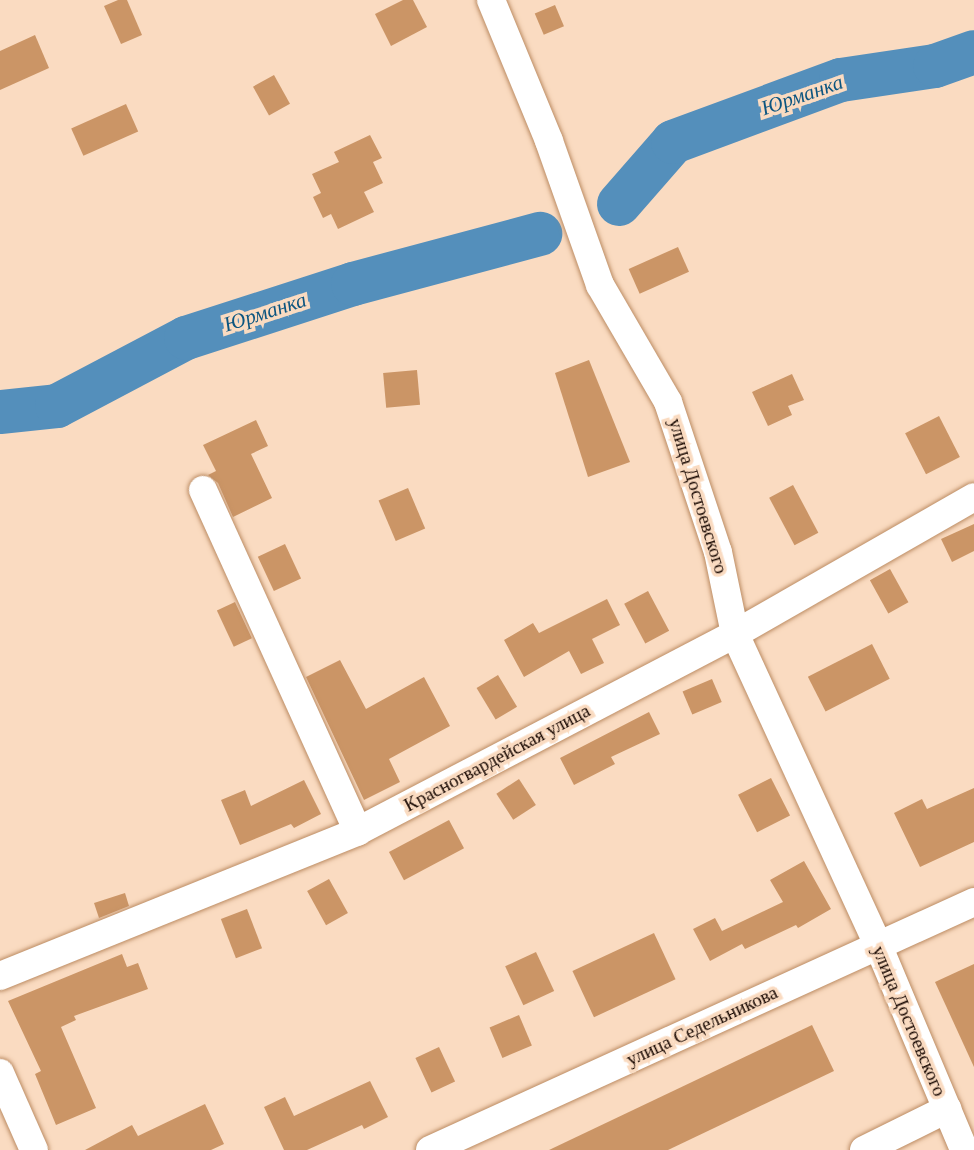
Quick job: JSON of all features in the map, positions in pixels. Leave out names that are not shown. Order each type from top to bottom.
[{"type":"street","name":"улица Достоевского","points":[[491,0],[549,141],[600,285],[668,402],[719,552],[735,634],[878,945],[964,1150]]},
{"type":"street","points":[[203,490],[358,831]]},
{"type":"street","name":"Красногвардейская улица","points":[[0,976],[358,831],[735,634],[974,497]]},
{"type":"street","name":"улица Седельникова","points":[[430,1150],[974,902]]},
{"type":"street","points":[[0,1073],[34,1150]]},
{"type":"street","points":[[864,1150],[947,1109]]},
{"type":"building","points":[[118,0],[127,0],[142,35],[121,44],[104,6]]},
{"type":"building","points":[[403,0],[413,0],[427,27],[391,46],[375,14]]},
{"type":"building","points":[[555,5],[564,26],[544,35],[535,14]]},
{"type":"building","points":[[35,35],[49,68],[0,90],[0,51]]},
{"type":"building","points":[[274,75],[290,104],[269,115],[253,87]]},
{"type":"building","points":[[126,104],[138,131],[83,156],[71,128]]},
{"type":"building","points":[[370,135],[382,158],[373,162],[383,183],[364,192],[374,212],[338,229],[331,214],[323,218],[313,197],[321,193],[312,174],[339,162],[334,152]]},
{"type":"building","points":[[678,247],[689,272],[640,294],[629,269]]},
{"type":"building","points":[[589,360],[630,462],[588,477],[555,373]]},
{"type":"building","points":[[417,370],[420,405],[386,408],[383,373]]},
{"type":"building","points":[[792,374],[804,400],[788,406],[792,415],[768,426],[752,392]]},
{"type":"building","points":[[939,416],[960,457],[926,474],[905,433]]},
{"type":"building","points":[[256,420],[268,446],[251,454],[272,498],[233,517],[218,483],[208,475],[216,471],[203,445]]},
{"type":"building","points":[[793,485],[818,533],[795,545],[769,498]]},
{"type":"building","points":[[408,488],[425,529],[396,541],[379,501]]},
{"type":"building","points":[[974,524],[974,551],[952,562],[941,539]]},
{"type":"building","points":[[285,544],[301,578],[274,591],[258,557]]},
{"type":"building","points":[[890,569],[908,602],[888,613],[870,580]]},
{"type":"building","points":[[648,591],[669,631],[645,643],[624,604]]},
{"type":"building","points":[[607,599],[620,625],[592,639],[604,663],[581,674],[569,651],[524,677],[504,640],[533,623],[539,633]]},
{"type":"building","points":[[235,602],[252,638],[234,647],[217,610]]},
{"type":"building","points":[[872,644],[890,679],[826,711],[808,677]]},
{"type":"building","points":[[340,660],[366,709],[424,677],[450,726],[389,759],[400,782],[364,800],[306,677]]},
{"type":"building","points":[[498,675],[517,707],[496,720],[477,688]]},
{"type":"building","points":[[712,679],[722,702],[692,715],[683,692]]},
{"type":"building","points":[[649,712],[660,734],[611,757],[615,764],[574,785],[560,758]]},
{"type":"building","points":[[771,778],[790,815],[757,832],[738,795]]},
{"type":"building","points":[[519,779],[536,805],[513,820],[496,794]]},
{"type":"building","points":[[304,780],[321,814],[294,828],[291,824],[240,845],[221,800],[245,790],[251,806]]},
{"type":"building","points":[[974,788],[974,842],[920,867],[894,813],[922,799],[927,809]]},
{"type":"building","points":[[449,820],[464,848],[404,880],[389,852]]},
{"type":"building","points":[[804,861],[831,909],[798,928],[796,925],[745,949],[742,944],[710,961],[693,929],[715,918],[722,931],[783,902],[770,880]]},
{"type":"building","points":[[329,879],[348,913],[326,925],[307,891]]},
{"type":"building","points":[[125,893],[129,906],[99,918],[94,903]]},
{"type":"building","points":[[247,909],[262,948],[236,958],[221,919]]},
{"type":"building","points":[[654,933],[676,979],[594,1017],[572,971]]},
{"type":"building","points":[[536,952],[554,991],[523,1005],[505,966]]},
{"type":"building","points":[[122,954],[127,967],[138,963],[148,989],[74,1016],[76,1020],[61,1027],[96,1108],[56,1125],[35,1074],[41,1071],[8,1001]]},
{"type":"building","points":[[974,964],[974,1067],[935,982]]},
{"type":"building","points":[[519,1015],[532,1045],[502,1058],[490,1028]]},
{"type":"building","points":[[812,1025],[834,1071],[668,1150],[549,1150]]},
{"type":"building","points":[[439,1047],[455,1081],[431,1092],[415,1058]]},
{"type":"building","points":[[370,1081],[388,1117],[364,1129],[362,1125],[307,1150],[284,1150],[264,1107],[285,1097],[294,1116]]},
{"type":"building","points":[[205,1104],[224,1144],[211,1150],[85,1150],[132,1125],[138,1136]]},
{"type":"waterway","name":"Юрманка","points":[[619,204],[673,142],[841,80],[935,66],[974,52]]},
{"type":"waterway","name":"Юрманка","points":[[0,412],[57,406],[186,338],[353,284],[540,234]]}]
